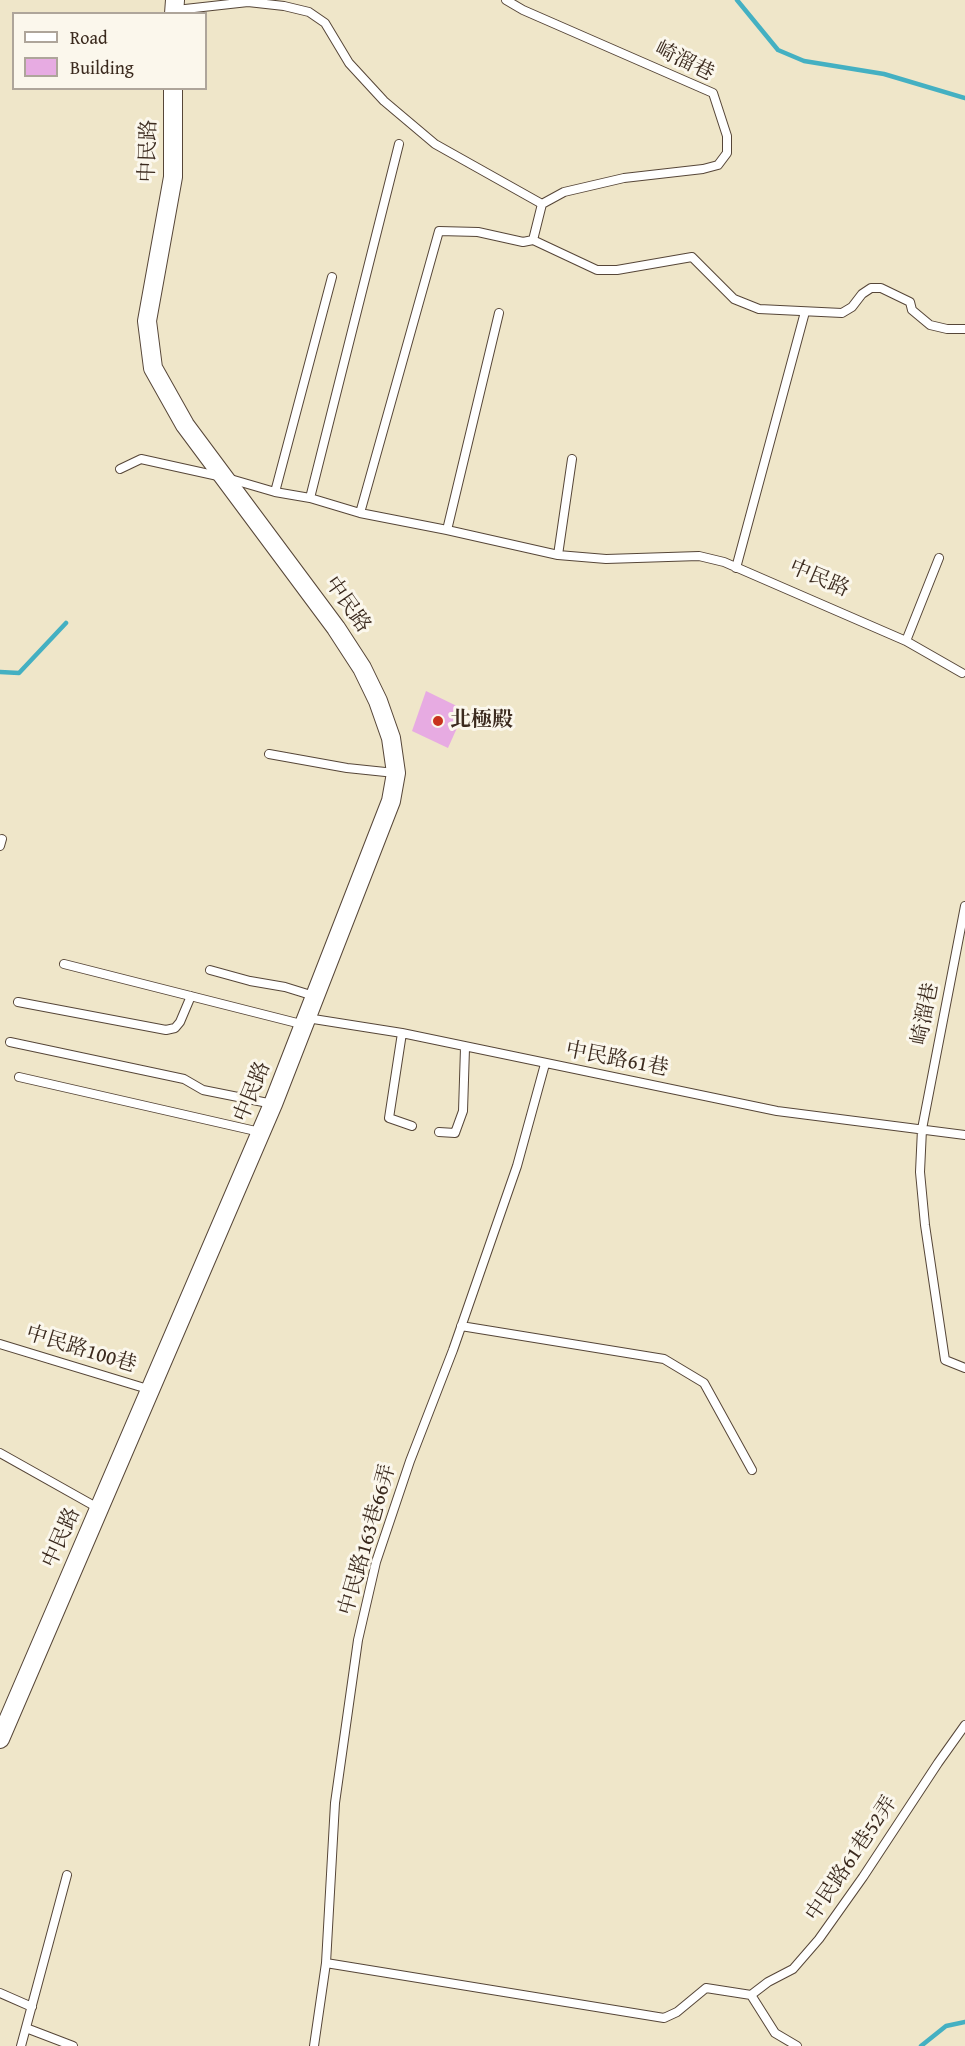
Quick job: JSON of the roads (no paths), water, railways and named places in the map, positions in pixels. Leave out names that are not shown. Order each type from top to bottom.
[{"type":"street","name":"中民路","points":[[0,1739],[273,1104],[391,801],[396,773],[391,738],[378,701],[362,668],[336,628],[185,424],[153,368],[147,321],[173,177],[173,90]]},
{"type":"lane","name":"崎溜巷","points":[[506,0],[523,10],[713,93],[727,136],[727,153],[718,165],[703,169],[624,178],[564,192],[542,204]]},
{"type":"lane","points":[[174,8],[249,2],[284,6],[309,12],[325,23],[349,63],[370,87],[426,137],[542,204],[533,240]]},
{"type":"lane","points":[[310,498],[399,144]]},
{"type":"lane","points":[[360,513],[439,231],[478,232],[523,242],[533,240],[597,270],[617,270],[692,257],[734,299],[759,309],[842,313],[852,307],[862,294],[871,288],[881,288],[910,302],[912,310],[930,326],[965,329]]},
{"type":"lane","points":[[275,492],[332,277]]},
{"type":"lane","points":[[736,568],[805,312]]},
{"type":"lane","points":[[447,530],[499,313]]},
{"type":"lane","name":"中民路","points":[[120,469],[141,459],[227,478],[275,492],[310,498],[360,513],[558,555],[606,560],[699,556],[724,562],[906,641],[962,673]]},
{"type":"lane","points":[[558,555],[572,459]]},
{"type":"lane","points":[[906,641],[939,558]]},
{"type":"lane","points":[[269,754],[347,768],[396,773]]},
{"type":"lane","name":"崎溜巷","points":[[922,1129],[965,906]]},
{"type":"lane","name":"中民路61巷","points":[[64,964],[297,1023],[307,1018],[402,1034],[777,1111],[965,1135]]},
{"type":"lane","points":[[210,970],[314,996]]},
{"type":"lane","points":[[18,1002],[166,1029],[175,1028],[180,1022],[191,996]]},
{"type":"lane","points":[[402,1034],[389,1118],[412,1126]]},
{"type":"lane","points":[[9,1042],[184,1079],[202,1090],[273,1104]]},
{"type":"lane","points":[[439,1132],[455,1133],[463,1111],[465,1048]]},
{"type":"lane","name":"中民路163巷66弄","points":[[314,2046],[326,1963],[335,1803],[358,1640],[376,1562],[410,1461],[461,1326],[517,1166],[544,1064]]},
{"type":"lane","points":[[19,1077],[261,1132]]},
{"type":"lane","points":[[922,1129],[920,1172],[923,1204],[945,1360],[965,1368]]},
{"type":"lane","points":[[461,1326],[664,1359],[704,1383],[752,1470]]},
{"type":"lane","name":"中民路100巷","points":[[0,1344],[151,1390]]},
{"type":"lane","points":[[0,1453],[99,1509]]},
{"type":"lane","name":"中民路61巷52弄","points":[[751,1995],[793,1968],[819,1939],[965,1725]]},
{"type":"lane","points":[[21,2046],[67,1875]]},
{"type":"lane","points":[[326,1963],[664,2018],[677,2012],[706,1988],[751,1995],[775,2033],[797,2046]]},
{"type":"lane","points":[[0,1993],[32,2007]]},
{"type":"lane","points":[[26,2028],[73,2046]]},
{"type":"waterway","points":[[737,0],[778,50],[804,61],[884,74],[965,98]]},
{"type":"waterway","points":[[0,672],[19,673],[66,623]]},
{"type":"waterway","points":[[921,2046],[946,2026],[965,2022]]},
{"type":"place","name":"北極殿","points":[[438,721]]}]
